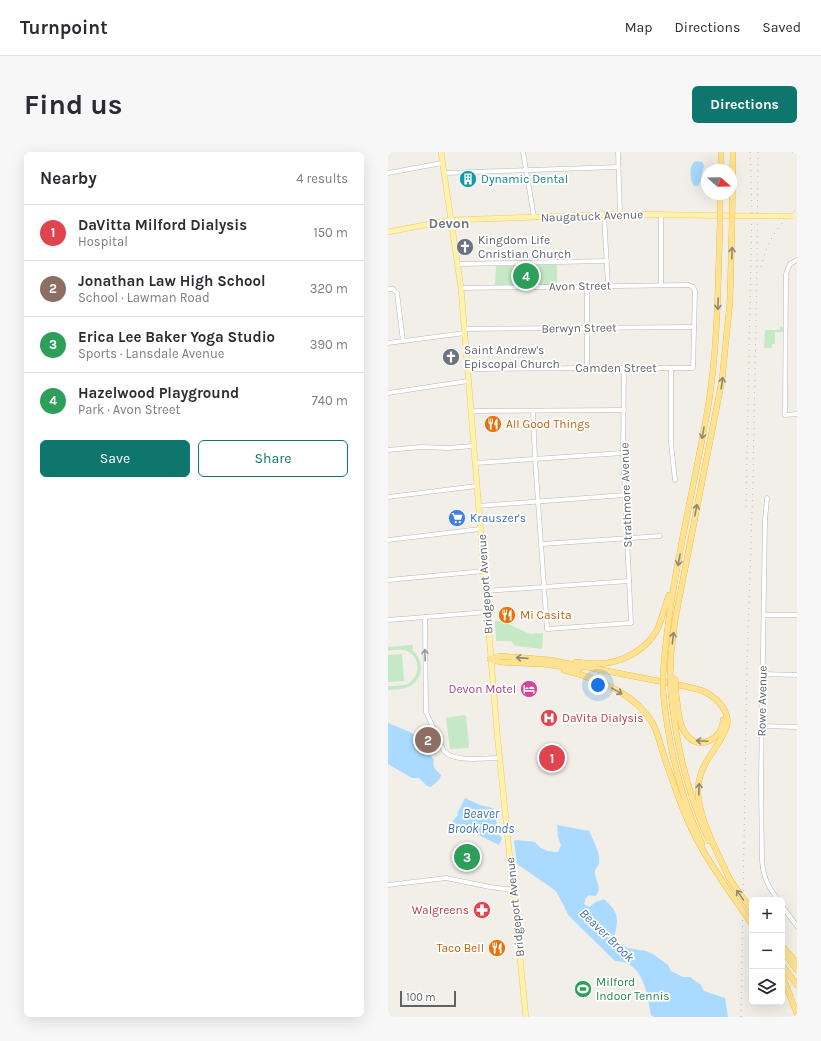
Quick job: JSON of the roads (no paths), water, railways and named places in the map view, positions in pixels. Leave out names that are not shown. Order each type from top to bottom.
[{"type":"highway","points":[[720,164],[721,152]]},
{"type":"highway","points":[[734,152],[730,301],[723,372],[717,412],[675,620],[671,654],[678,747],[690,792],[707,837],[729,878],[749,907]]},
{"type":"highway","points":[[720,200],[718,310],[711,383],[703,433],[675,578],[665,645],[663,675],[672,753],[682,793],[702,844],[729,891]]},
{"type":"highway","points":[[490,659],[500,656],[606,663],[633,654],[644,646],[657,629],[675,578]]},
{"type":"highway","points":[[490,659],[500,662],[550,665],[602,673],[699,694],[714,702],[722,712],[723,725],[716,738],[708,742],[701,742],[693,740],[686,735],[682,729],[674,694]]},
{"type":"highway","points":[[550,660],[700,690],[711,695],[719,702],[725,710],[726,729],[706,761],[701,772],[698,795],[705,824],[729,878]]},
{"type":"highway","points":[[526,664],[563,670],[594,680],[630,698],[647,716],[655,728],[677,795],[693,833],[706,858],[749,920]]},
{"type":"highway","points":[[785,949],[797,963]]},
{"type":"highway","points":[[785,954],[797,970]]},
{"type":"highway","points":[[785,969],[797,985]]},
{"type":"highway","points":[[785,983],[797,1014]]},
{"type":"main road","name":"Bridgeport Avenue","points":[[441,152],[461,288],[490,659],[526,1017]]},
{"type":"main road","name":"Naugatuck Avenue","points":[[388,232],[451,220],[604,214],[795,216]]},
{"type":"street","points":[[523,152],[534,217]]},
{"type":"street","points":[[618,152],[620,214]]},
{"type":"street","points":[[388,173],[442,163]]},
{"type":"street","points":[[444,173],[618,167]]},
{"type":"street","points":[[604,214],[608,286]]},
{"type":"street","points":[[661,214],[661,285]]},
{"type":"street","points":[[797,260],[790,264],[786,274],[785,415],[797,414]]},
{"type":"street","points":[[458,264],[607,262]]},
{"type":"street","name":"Avon Street","points":[[461,288],[689,285],[693,287],[695,291],[694,326]]},
{"type":"street","points":[[587,286],[587,368]]},
{"type":"street","points":[[388,289],[393,289],[397,293],[402,341]]},
{"type":"street","name":"Berwyn Street","points":[[388,343],[465,331],[694,326]]},
{"type":"street","name":"Camden Street","points":[[468,369],[693,368],[694,326]]},
{"type":"street","name":"Strathmore Avenue","points":[[545,587],[547,629],[631,623],[623,453],[624,368]]},
{"type":"street","points":[[671,368],[671,443],[675,480]]},
{"type":"street","points":[[388,393],[468,381]]},
{"type":"street","points":[[471,411],[624,410]]},
{"type":"street","points":[[533,411],[535,459],[545,587]]},
{"type":"street","points":[[388,450],[421,447],[448,448],[473,446]]},
{"type":"street","points":[[475,463],[623,453]]},
{"type":"street","points":[[388,497],[477,486]]},
{"type":"street","points":[[478,506],[625,495]]},
{"type":"street","name":"Rowe Avenue","points":[[767,498],[765,520],[762,726],[762,869],[767,884],[776,897]]},
{"type":"street","points":[[388,540],[480,529]]},
{"type":"street","points":[[542,544],[660,536]]},
{"type":"street","points":[[388,580],[484,571]]},
{"type":"street","points":[[485,591],[629,581]]},
{"type":"street","points":[[388,620],[487,612]]},
{"type":"street","points":[[764,614],[797,615]]},
{"type":"street","points":[[425,617],[426,716],[444,751],[456,759],[499,758]]},
{"type":"street","points":[[763,674],[797,675]]},
{"type":"street","points":[[762,726],[797,726]]},
{"type":"street","points":[[388,885],[446,878],[513,890]]},
{"type":"street","points":[[785,910],[797,926]]},
{"type":"water","points":[[696,161],[702,162],[703,164],[701,164],[701,180],[698,186],[694,186],[690,173],[693,163]]},
{"type":"water","points":[[388,723],[410,732],[417,737],[434,760],[434,767],[441,775],[431,787],[427,786],[419,778],[412,778],[388,764]]},
{"type":"water","name":"Beaver Brook Ponds","points":[[465,798],[480,805],[493,808],[502,839],[499,845],[452,822],[458,815],[457,814]]},
{"type":"water","name":"Beaver Brook Ponds","points":[[557,825],[589,831],[599,856],[599,864],[595,870],[595,873],[599,890],[595,896],[589,895],[584,904],[589,907],[604,899],[609,904],[616,913],[617,917],[617,926],[614,939],[627,948],[646,951],[653,954],[668,965],[671,971],[683,977],[690,977],[701,985],[704,991],[725,998],[728,1017],[654,1017],[651,1015],[648,998],[642,980],[632,966],[625,962],[615,961],[569,916],[556,891],[517,864],[514,841],[516,840],[535,842],[545,850],[558,852],[561,845],[558,837]]},
{"type":"railway","points":[[746,507],[752,207],[750,152]]},
{"type":"railway","points":[[741,1017],[747,666],[753,481],[758,152]]},
{"type":"railway","points":[[792,152],[797,156]]},
{"type":"railway","points":[[761,267],[766,249],[774,234],[797,208]]},
{"type":"place","name":"Dynamic Dental","points":[[468,179]]},
{"type":"place","name":"Kingdom Life Cnristian Church","points":[[465,247]]},
{"type":"place","name":"Hazelwood Playground","points":[[526,276]]},
{"type":"place","name":"Saint Andrew's Episcopal Church","points":[[451,357]]},
{"type":"place","name":"All Good Things","points":[[493,424]]},
{"type":"place","name":"Krauszer's","points":[[457,518]]},
{"type":"place","name":"Mi Casita","points":[[507,615]]},
{"type":"place","name":"Devon Motel","points":[[529,689]]},
{"type":"place","name":"DaVita Dialysis","points":[[549,718]]},
{"type":"place","name":"Jonathan Law High School","points":[[428,740]]},
{"type":"place","name":"DaVitta Milford Dialysis","points":[[552,758]]},
{"type":"place","name":"Erica Lee Baker Yoga Studio","points":[[467,857]]},
{"type":"place","name":"Walgreens","points":[[482,910]]},
{"type":"place","name":"Taco Bell","points":[[497,948]]},
{"type":"place","name":"Milford Indoor Tennis","points":[[583,989]]},
{"type":"district","name":"Devon","points":[[449,223]]},
{"type":"water label","name":"Beaver Brook","points":[[607,935]]}]
